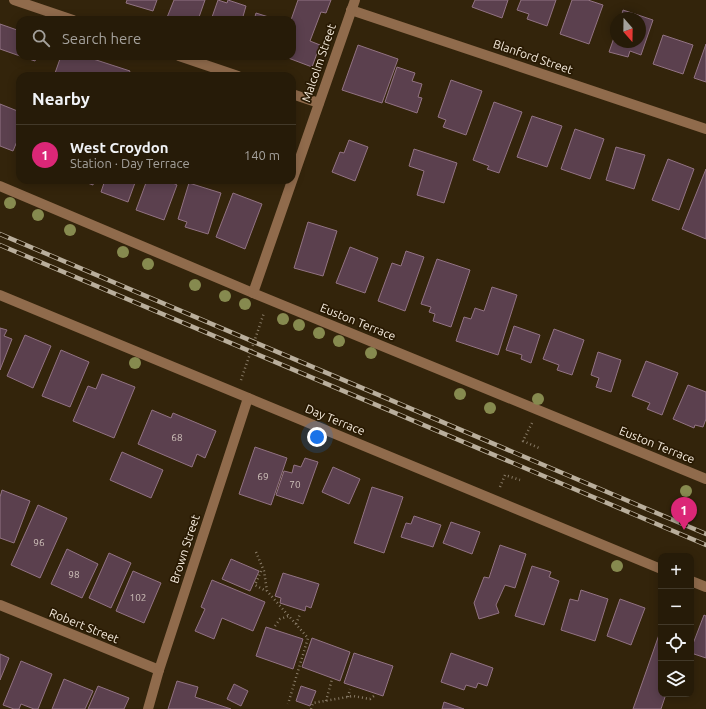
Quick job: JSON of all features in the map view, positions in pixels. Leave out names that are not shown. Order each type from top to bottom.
[{"type":"street","points":[[14,0],[61,16]]},
{"type":"street","name":"Malcolm Street","points":[[296,170],[353,5]]},
{"type":"street","name":"Blanford Street","points":[[353,5],[706,129]]},
{"type":"street","points":[[191,60],[226,72]]},
{"type":"street","points":[[296,95],[319,104]]},
{"type":"street","name":"Malcolm Street","points":[[253,293],[291,184]]},
{"type":"street","name":"Euston Terrace","points":[[0,186],[253,293],[706,479]]},
{"type":"street","name":"Day Terrace","points":[[0,295],[658,568]]},
{"type":"street","name":"Brown Street","points":[[148,709],[159,670],[248,398]]},
{"type":"street","points":[[694,582],[706,587]]},
{"type":"street","name":"Robert Street","points":[[0,605],[159,670]]},
{"type":"path","points":[[236,393],[268,299]]},
{"type":"path","points":[[538,410],[523,441],[539,448]]},
{"type":"path","points":[[495,500],[505,475],[520,480]]},
{"type":"path","points":[[256,552],[264,571],[267,591]]},
{"type":"path","points":[[261,571],[255,585],[267,591],[308,638],[288,704]]},
{"type":"path","points":[[296,624],[300,614]]},
{"type":"path","points":[[275,626],[280,619],[289,616]]},
{"type":"path","points":[[326,701],[332,679]]},
{"type":"path","points":[[348,697],[350,688]]},
{"type":"path","points":[[311,709],[313,703],[353,696],[370,699],[374,696]]},
{"type":"building","points":[[127,0],[157,0],[153,11],[126,3]]},
{"type":"building","points":[[174,0],[205,0],[199,16],[168,16]]},
{"type":"building","points":[[218,0],[227,3],[228,0],[246,6],[243,16],[212,16]]},
{"type":"building","points":[[298,0],[331,0],[326,13],[321,12],[310,41],[320,45],[312,67],[294,60],[296,60],[296,16],[292,16]]},
{"type":"building","points":[[475,0],[508,0],[502,18],[472,7]]},
{"type":"building","points":[[521,0],[556,0],[547,26],[527,19],[529,14],[517,10]]},
{"type":"building","points":[[572,0],[588,0],[603,5],[589,44],[560,34]]},
{"type":"building","points":[[256,13],[265,16],[255,16]]},
{"type":"building","points":[[646,18],[653,20],[646,40]]},
{"type":"building","points":[[0,24],[16,30],[16,55],[0,49]]},
{"type":"building","points":[[663,35],[693,45],[683,74],[653,64]]},
{"type":"building","points":[[706,44],[706,82],[694,78]]},
{"type":"building","points":[[358,45],[398,59],[382,103],[342,90]]},
{"type":"building","points":[[610,48],[643,48],[641,55],[630,51],[628,57],[609,52]]},
{"type":"building","points":[[60,60],[96,60],[130,71],[130,72],[55,72]]},
{"type":"building","points":[[397,67],[415,73],[412,81],[422,84],[418,97],[422,98],[417,113],[385,102]]},
{"type":"building","points":[[451,80],[482,91],[466,135],[443,127],[446,120],[438,117]]},
{"type":"building","points":[[494,102],[522,112],[499,173],[487,169],[489,166],[473,160]]},
{"type":"building","points":[[0,104],[16,110],[16,144],[13,151],[0,146]]},
{"type":"building","points":[[532,116],[562,126],[547,167],[517,157]]},
{"type":"building","points":[[575,129],[604,139],[590,179],[561,169]]},
{"type":"building","points":[[349,140],[368,147],[355,181],[332,172],[340,152],[344,153]]},
{"type":"building","points":[[616,147],[645,155],[634,189],[606,180]]},
{"type":"building","points":[[414,149],[457,163],[444,203],[417,195],[424,171],[409,166]]},
{"type":"building","points":[[668,159],[694,169],[679,210],[652,200]]},
{"type":"building","points":[[706,169],[706,239],[682,229]]},
{"type":"building","points":[[104,184],[135,184],[128,202],[101,192]]},
{"type":"building","points":[[146,184],[177,185],[164,220],[136,210]]},
{"type":"building","points":[[189,184],[221,193],[208,234],[185,227],[187,222],[178,219]]},
{"type":"building","points":[[233,193],[262,204],[245,249],[216,237]]},
{"type":"building","points":[[308,222],[337,231],[323,276],[294,268]]},
{"type":"building","points":[[350,247],[378,258],[365,293],[336,283]]},
{"type":"building","points":[[406,251],[424,257],[405,311],[378,301],[392,263],[401,266]]},
{"type":"building","points":[[437,259],[470,270],[451,327],[433,321],[435,314],[429,312],[431,307],[421,304]]},
{"type":"building","points":[[492,287],[517,295],[498,355],[456,341],[464,317],[471,319],[475,308],[484,311]]},
{"type":"building","points":[[514,326],[540,335],[531,363],[521,359],[522,355],[506,350]]},
{"type":"building","points":[[0,328],[7,330],[4,336],[12,339],[0,370]]},
{"type":"building","points":[[554,329],[584,340],[572,375],[557,370],[559,365],[543,359]]},
{"type":"building","points":[[25,335],[51,346],[33,388],[7,376]]},
{"type":"building","points":[[61,350],[89,362],[70,407],[42,396]]},
{"type":"building","points":[[598,352],[621,360],[611,392],[596,387],[599,378],[591,375]]},
{"type":"building","points":[[646,361],[678,373],[662,415],[647,409],[650,403],[632,396]]},
{"type":"building","points":[[102,374],[135,387],[114,438],[73,421],[88,386],[96,389]]},
{"type":"building","points":[[688,385],[706,392],[706,419],[703,427],[695,425],[694,428],[673,419]]},
{"type":"building","points":[[152,410],[171,418],[173,413],[216,431],[205,458],[197,454],[192,467],[138,444]]},
{"type":"building","points":[[255,447],[287,458],[271,505],[239,494]]},
{"type":"building","points":[[122,452],[163,470],[151,498],[110,480]]},
{"type":"building","points":[[305,458],[318,462],[303,504],[276,495],[284,471],[292,473],[294,465],[301,467]]},
{"type":"building","points":[[333,467],[360,479],[349,504],[322,492]]},
{"type":"building","points":[[372,487],[403,497],[384,553],[354,543]]},
{"type":"building","points":[[2,490],[30,501],[14,543],[0,538],[0,497]]},
{"type":"building","points":[[38,505],[67,518],[40,578],[11,565]]},
{"type":"building","points":[[414,516],[441,525],[433,547],[401,537],[406,523],[411,524]]},
{"type":"building","points":[[451,522],[480,532],[472,554],[443,543]]},
{"type":"building","points":[[500,545],[526,554],[515,588],[505,585],[496,605],[499,613],[479,619],[474,603],[484,577],[489,578]]},
{"type":"building","points":[[67,549],[98,564],[82,598],[51,584]]},
{"type":"building","points":[[109,553],[131,563],[111,608],[89,598]]},
{"type":"building","points":[[231,559],[259,571],[250,591],[222,579]]},
{"type":"building","points":[[532,566],[551,572],[549,577],[559,581],[544,625],[515,616]]},
{"type":"building","points":[[133,571],[161,583],[144,623],[116,611]]},
{"type":"building","points":[[283,573],[319,584],[311,608],[306,606],[305,611],[280,603],[281,598],[275,596]]},
{"type":"building","points":[[212,580],[265,602],[253,631],[222,618],[214,639],[195,631],[205,609],[201,607]]},
{"type":"building","points":[[581,590],[608,599],[595,641],[561,630],[570,599],[578,601]]},
{"type":"building","points":[[620,599],[645,608],[631,645],[607,636]]},
{"type":"building","points":[[704,615],[706,616],[706,658],[694,654],[694,641]]},
{"type":"building","points":[[266,627],[303,639],[293,669],[256,656]]},
{"type":"building","points":[[312,638],[350,652],[340,681],[302,667]]},
{"type":"building","points":[[658,638],[658,697],[665,697],[661,709],[633,709]]},
{"type":"building","points":[[354,653],[393,666],[383,696],[344,683]]},
{"type":"building","points":[[451,653],[493,668],[487,686],[478,683],[476,688],[466,685],[464,690],[441,682]]},
{"type":"building","points":[[0,654],[9,658],[0,680]]},
{"type":"building","points":[[21,661],[52,674],[38,709],[21,704],[19,709],[14,709],[3,705]]},
{"type":"building","points":[[64,679],[93,691],[85,709],[52,709]]},
{"type":"building","points":[[177,681],[198,687],[195,697],[231,709],[168,709]]},
{"type":"building","points":[[234,684],[248,691],[241,706],[227,699]]},
{"type":"building","points":[[98,686],[129,698],[124,709],[88,709]]},
{"type":"building","points":[[301,686],[316,691],[310,706],[296,701]]},
{"type":"building","points":[[444,702],[464,709],[442,709]]},
{"type":"railway","points":[[0,234],[706,534]]},
{"type":"railway","points":[[0,245],[706,545]]},
{"type":"place","name":"West Croydon","points":[[684,530]]}]
